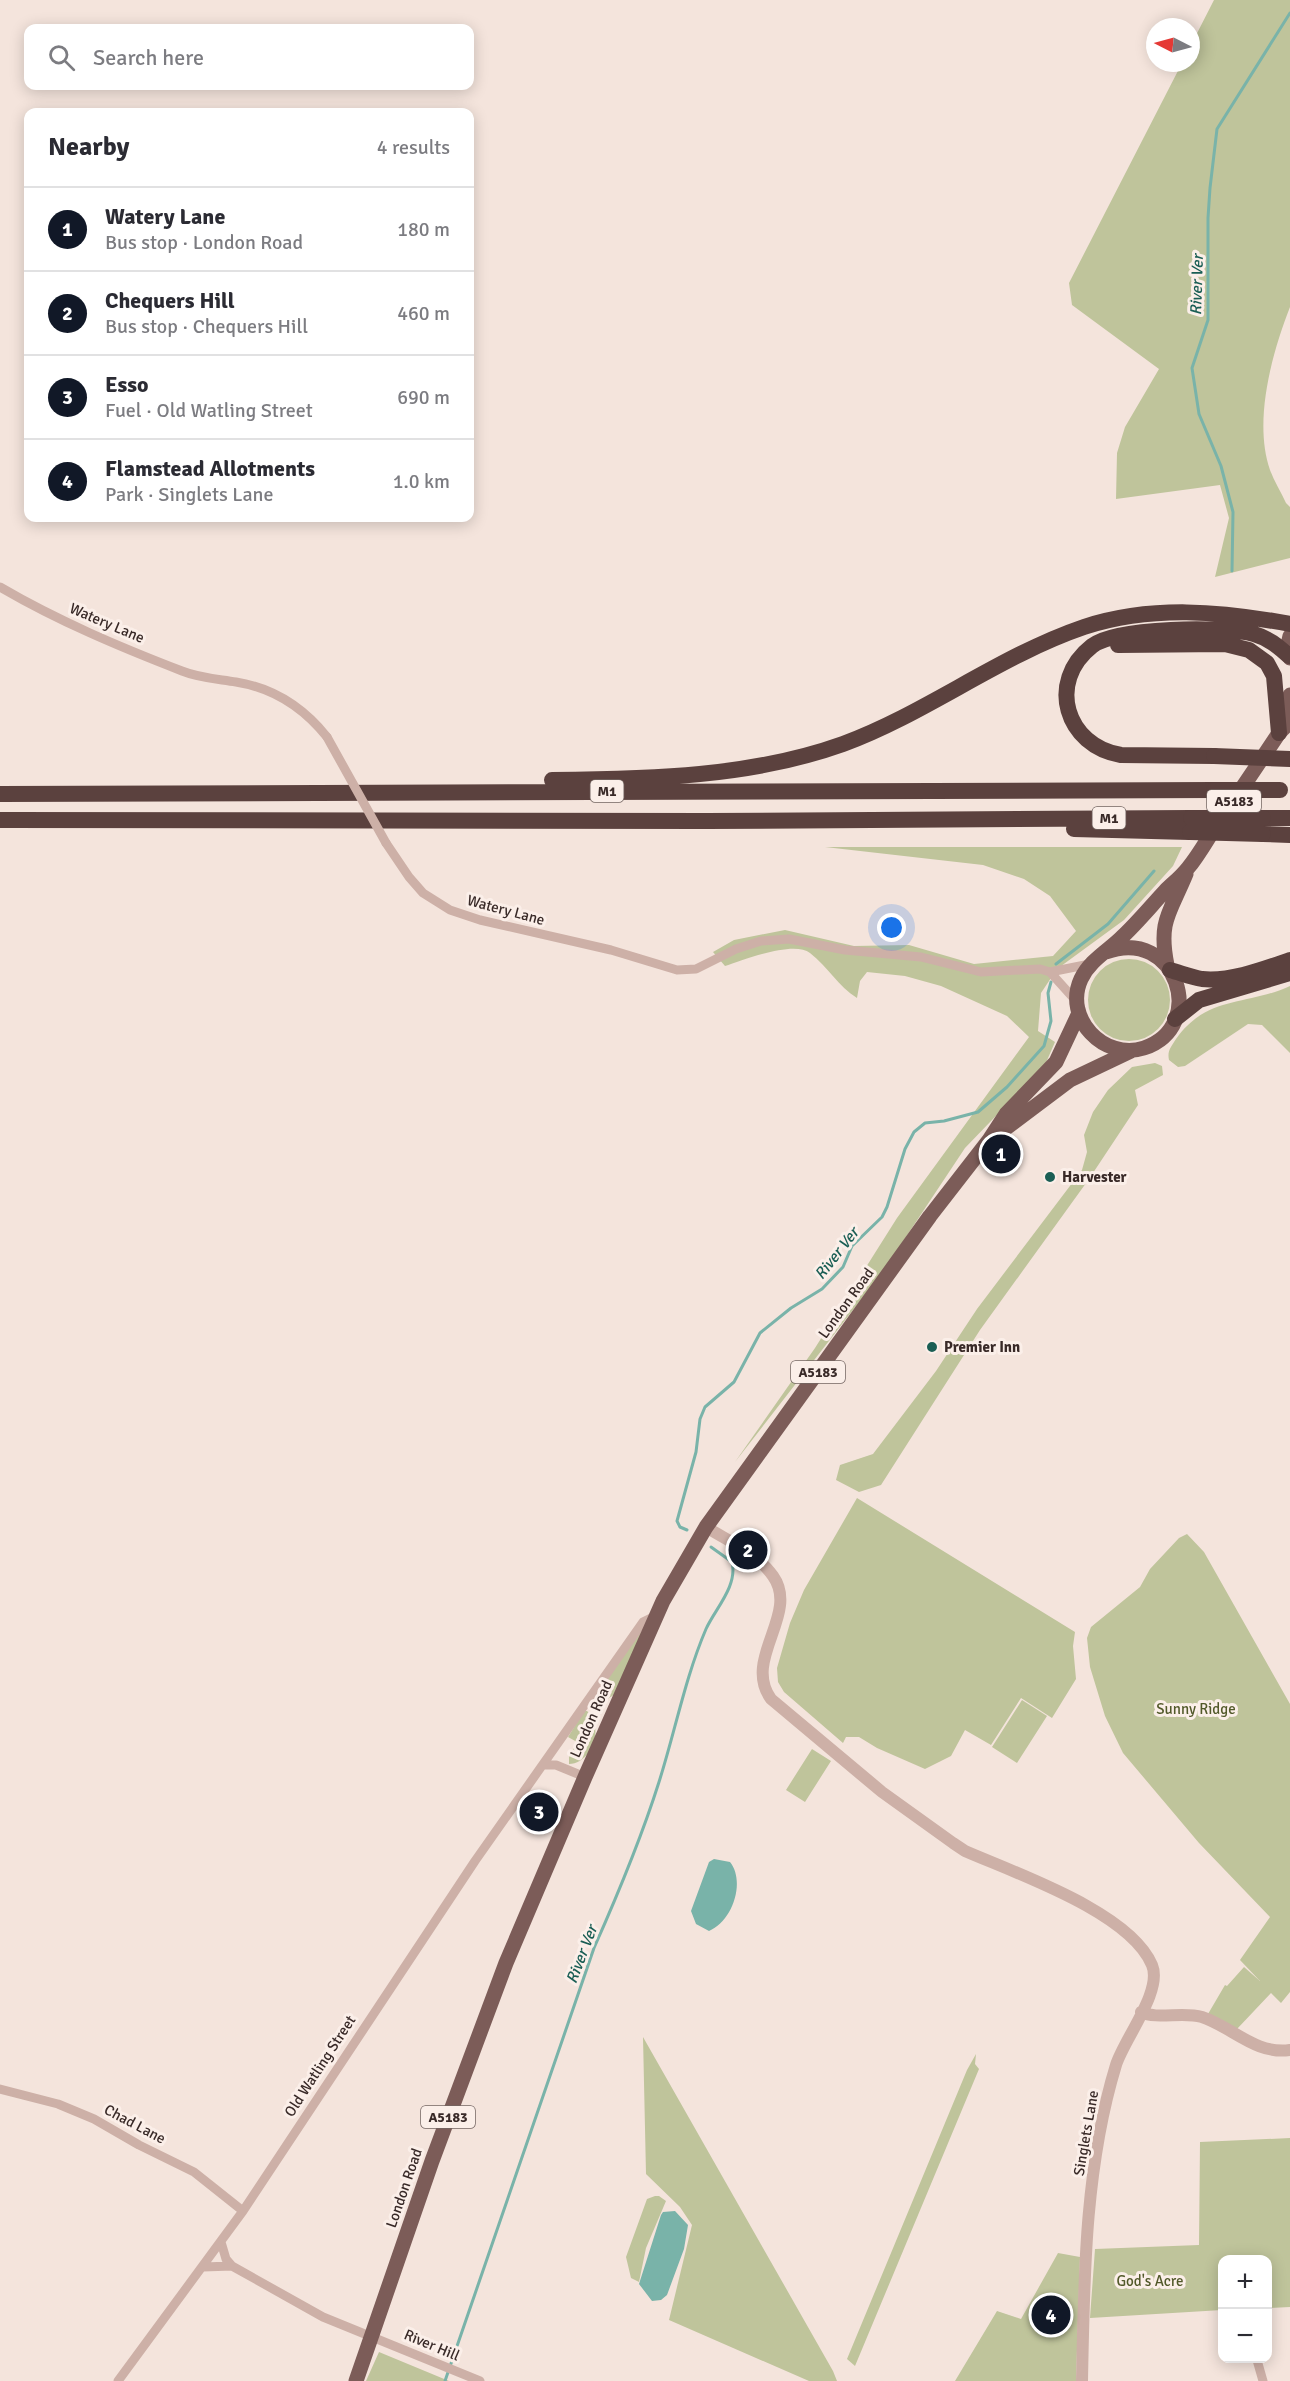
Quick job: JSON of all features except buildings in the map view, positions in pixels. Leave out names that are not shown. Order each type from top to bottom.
[{"type":"highway","points":[[411,793],[475,784],[530,780],[636,779],[778,762],[824,750],[878,730],[1021,655],[1093,625],[1155,613],[1192,611],[1230,614],[1290,624]]},
{"type":"highway","points":[[1289,657],[1271,641],[1257,635],[1214,631],[1159,631],[1126,634],[1106,638],[1087,651],[1074,669],[1066,692],[1070,716],[1080,733],[1088,742],[1101,750],[1121,755],[1290,759]]},
{"type":"highway","points":[[1087,651],[1109,646],[1157,643],[1230,645],[1245,648],[1260,656],[1274,675],[1285,727]]},
{"type":"highway","name":"M1","points":[[0,794],[1285,790]]},
{"type":"highway","name":"M1","points":[[0,820],[1263,826],[1290,818]]},
{"type":"highway","points":[[1263,826],[1290,835]]},
{"type":"highway","points":[[1168,967],[1193,977],[1212,979],[1250,972],[1290,960]]},
{"type":"highway","points":[[1175,1019],[1199,1000],[1290,973]]},
{"type":"main road","points":[[1289,657],[1287,643],[1290,636]]},
{"type":"main road","name":"A5183","points":[[1106,952],[1188,868],[1285,727],[1290,695]]},
{"type":"main road","name":"A5183","points":[[1168,967],[1163,945],[1163,927],[1188,868]]},
{"type":"main road","points":[[1124,947],[1139,948],[1152,953],[1168,967],[1179,990],[1179,1003],[1175,1019],[1165,1035],[1152,1044],[1134,1050],[1123,1050],[1101,1043],[1084,1027],[1078,1008],[1080,981],[1090,964],[1106,952],[1124,947]]},
{"type":"main road","name":"London Road","points":[[356,2381],[432,2161],[502,1973],[585,1777],[656,1616],[680,1569],[706,1527],[930,1216],[989,1140],[1006,1114],[1056,1062],[1078,1008]]},
{"type":"main road","name":"London Road","points":[[989,1140],[1071,1080],[1134,1050]]},
{"type":"street","name":"Watery Lane","points":[[0,587],[44,613],[185,672],[264,688],[299,708],[327,737],[386,843],[409,877],[423,893],[458,913],[677,969],[696,969],[736,949],[761,941],[789,939],[845,950],[921,957],[981,972],[1040,969],[1050,972],[1090,964]]},
{"type":"street","points":[[1050,972],[1078,1008]]},
{"type":"street","name":"Singlets Lane","points":[[706,1527],[756,1558],[768,1569],[777,1583],[778,1613],[761,1676],[771,1699],[882,1792],[959,1847],[1050,1888],[1107,1919],[1144,1950],[1154,1969],[1154,1985],[1117,2062],[1095,2158],[1085,2274],[1082,2381]]},
{"type":"street","name":"Old Watling Street","points":[[118,2381],[243,2211],[462,1881],[636,1630],[643,1622],[656,1616]]},
{"type":"street","points":[[544,1765],[556,1765],[585,1777]]},
{"type":"street","points":[[1142,2012],[1152,2016],[1173,2014],[1202,2017],[1260,2047],[1290,2050]]},
{"type":"street","name":"Chad Lane","points":[[0,2089],[58,2104],[93,2119],[194,2172],[243,2211]]},
{"type":"street","points":[[221,2242],[226,2259],[232,2266]]},
{"type":"street","points":[[202,2267],[232,2266]]},
{"type":"street","name":"River Hill","points":[[232,2266],[323,2317],[480,2381]]},
{"type":"street","points":[[1258,2363],[1263,2381]]},
{"type":"green space","points":[[1214,0],[1290,0],[1290,307],[1271,366],[1263,430],[1270,470],[1290,507],[1290,558],[1215,577],[1229,518],[1220,485],[1116,499],[1117,453],[1125,427],[1159,369],[1072,305],[1069,283],[1177,72],[1200,72],[1200,27]]},
{"type":"green space","points":[[825,847],[1182,847],[1173,866],[1124,920],[1057,969],[1041,993],[1038,1031],[1055,1042],[1045,1065],[965,1148],[884,1270],[735,1462],[815,1348],[897,1218],[1029,1037],[1007,1016],[941,986],[905,976],[867,972],[860,981],[857,998],[844,988],[816,958],[802,950],[768,952],[725,966],[713,952],[734,940],[785,930],[854,946],[909,945],[974,964],[1053,956],[1076,931],[1050,896],[1024,879],[983,865]]},
{"type":"green space","points":[[1129,959],[1145,962],[1158,971],[1167,984],[1170,1000],[1167,1016],[1158,1029],[1145,1038],[1129,1041],[1113,1038],[1100,1029],[1091,1016],[1088,1000],[1091,984],[1100,971],[1113,962]]},
{"type":"green space","points":[[1290,986],[1290,1053],[1262,1025],[1248,1024],[1185,1066],[1178,1067],[1169,1060],[1169,1052],[1176,1039],[1201,1015],[1228,1003]]},
{"type":"green space","points":[[1155,1063],[1162,1066],[1163,1075],[1135,1090],[1138,1105],[1089,1179],[980,1330],[881,1485],[859,1492],[836,1480],[840,1465],[873,1454],[936,1371],[977,1309],[1082,1170],[1087,1152],[1084,1135],[1093,1112],[1108,1090],[1132,1067]]},
{"type":"green space","points":[[857,1498],[1075,1632],[1073,1646],[1076,1679],[1052,1718],[1021,1698],[991,1745],[965,1730],[951,1756],[925,1769],[877,1748],[859,1737],[846,1737],[843,1743],[784,1692],[778,1682],[777,1668],[790,1623],[804,1590]]},
{"type":"green space","name":"Sunny Ridge","points":[[1187,1534],[1204,1552],[1290,1704],[1290,1992],[1281,2003],[1271,1993],[1237,2029],[1208,2014],[1225,1985],[1227,1986],[1244,1967],[1260,1981],[1240,1960],[1270,1917],[1199,1843],[1123,1753],[1105,1716],[1090,1667],[1087,1638],[1091,1627],[1140,1587],[1150,1569],[1179,1538]]},
{"type":"green space","points":[[639,1632],[642,1634],[615,1694],[605,1700],[594,1698]]},
{"type":"green space","points":[[1022,1700],[1047,1716],[1017,1763],[992,1747]]},
{"type":"green space","points":[[584,1711],[587,1711],[595,1726],[593,1743],[584,1758],[569,1764],[569,1757],[577,1742],[568,1737]]},
{"type":"green space","points":[[812,1749],[831,1761],[805,1802],[786,1790]]},
{"type":"green space","points":[[643,2037],[837,2381],[809,2381],[669,2320],[692,2225],[680,2207],[646,2174]]},
{"type":"green space","points":[[976,2054],[975,2064],[979,2069],[855,2366],[847,2359],[967,2070]]},
{"type":"green space","name":"God's Acre","points":[[1290,2138],[1290,2307],[1272,2308],[1272,2255],[1218,2255],[1218,2310],[1090,2318],[1095,2249],[1199,2245],[1200,2142]]},
{"type":"green space","points":[[655,2196],[666,2201],[646,2248],[639,2282],[631,2278],[626,2257],[647,2199]]},
{"type":"green space","points":[[1058,2253],[1080,2257],[1076,2381],[955,2381],[997,2311],[1021,2319]]},
{"type":"green space","points":[[379,2352],[449,2381],[366,2381]]},
{"type":"water","points":[[714,1859],[730,1862],[737,1880],[734,1901],[730,1910],[717,1926],[709,1931],[696,1924],[691,1911],[709,1862]]},
{"type":"water","points":[[675,2211],[688,2225],[684,2249],[667,2295],[661,2300],[652,2301],[639,2284],[661,2215],[663,2212]]},
{"type":"waterway","name":"River Ver","points":[[1232,571],[1233,512],[1221,466],[1199,414],[1192,368],[1208,320],[1210,188],[1217,129],[1290,13]]},
{"type":"waterway","name":"River Ver","points":[[1056,964],[1108,924],[1154,871]]},
{"type":"waterway","name":"River Ver","points":[[687,1530],[680,1527],[677,1521],[696,1452],[700,1419],[705,1407],[734,1382],[760,1333],[791,1308],[822,1289],[843,1267],[852,1246],[882,1217],[905,1149],[914,1132],[925,1123],[944,1121],[978,1112],[1007,1087],[1044,1046],[1051,1021],[1048,993],[1051,982]]},
{"type":"waterway","name":"River Ver","points":[[445,2381],[594,1948],[629,1866],[652,1803],[699,1648],[706,1629],[732,1580],[732,1562],[711,1547]]},
{"type":"place","name":"Watery Lane","points":[[1001,1154]]},
{"type":"place","name":"Harvester","points":[[1050,1177]]},
{"type":"place","name":"Premier Inn","points":[[932,1347]]},
{"type":"place","name":"Chequers Hill","points":[[748,1550]]},
{"type":"place","name":"Esso","points":[[539,1812]]},
{"type":"place","name":"Flamstead Allotments","points":[[1051,2315]]}]
